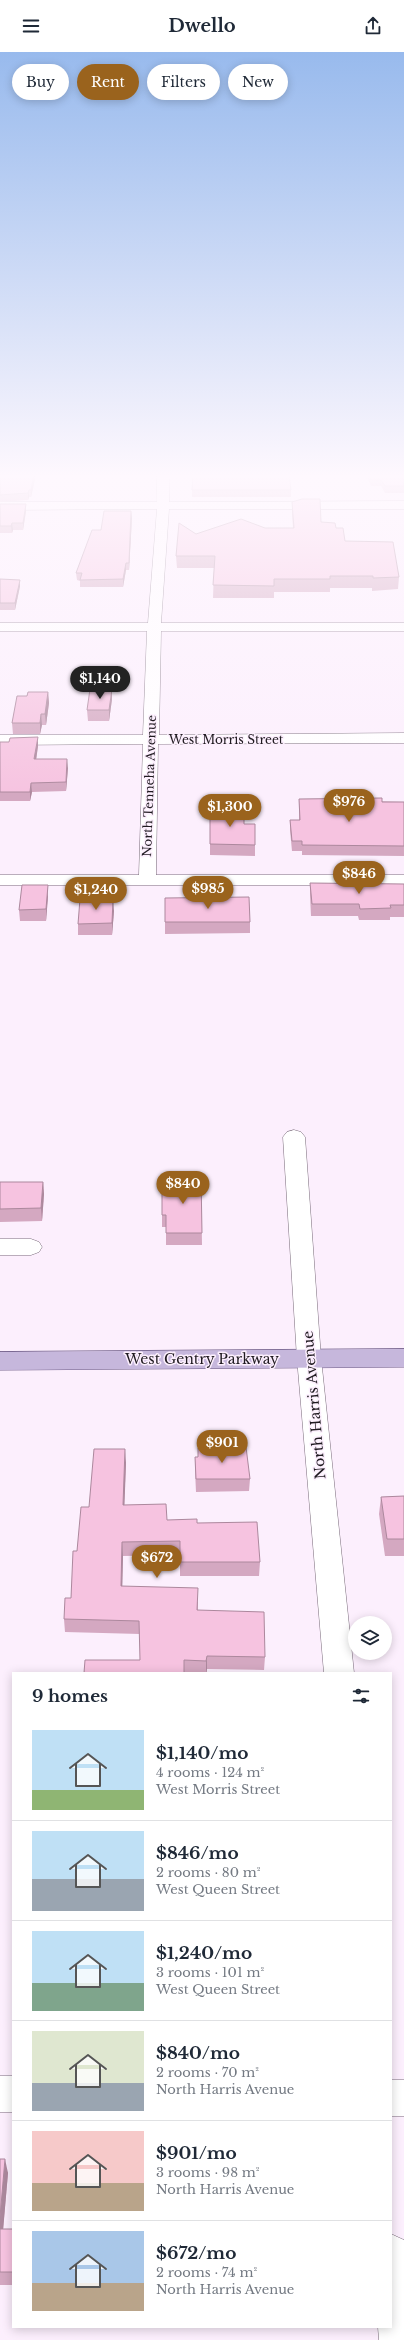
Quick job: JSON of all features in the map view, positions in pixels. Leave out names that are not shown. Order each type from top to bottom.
[{"type":"main road","name":"West Gentry Parkway","points":[[0,1361],[404,1358]]},
{"type":"street","name":"North Tenneha Avenue","points":[[147,881],[150,739],[154,627],[157,582]]},
{"type":"street","points":[[0,627],[404,627]]},
{"type":"street","name":"West Morris Street","points":[[0,740],[404,738]]},
{"type":"street","points":[[0,880],[404,880]]},
{"type":"street","name":"North Harris Avenue","points":[[294,1137],[310,1358],[339,1672]]},
{"type":"street","points":[[0,1247],[31,1247]]},
{"type":"street","points":[[0,2094],[12,2094]]},
{"type":"street","points":[[392,2098],[404,2098]]},
{"type":"street","points":[[392,2266],[398,2340]]},
{"type":"building","points":[[0,582],[20,582],[15,603],[0,603]]},
{"type":"building","points":[[213,582],[274,582],[274,586],[213,585]]},
{"type":"building","points":[[90,689],[112,689],[109,710],[87,710]]},
{"type":"building","points":[[28,692],[48,692],[45,714],[41,714],[40,723],[12,723],[17,696],[27,696]]},
{"type":"building","points":[[38,737],[34,759],[67,759],[66,782],[31,783],[30,792],[0,792],[0,742],[9,742],[10,738]]},
{"type":"building","points":[[382,798],[382,802],[404,802],[404,846],[302,845],[302,841],[292,841],[290,820],[300,820],[299,799]]},
{"type":"building","points":[[210,808],[241,808],[241,815],[244,815],[244,824],[255,824],[255,845],[210,844]]},
{"type":"building","points":[[310,883],[404,884],[404,905],[390,905],[391,908],[360,909],[359,904],[312,904]]},
{"type":"building","points":[[22,885],[48,885],[46,909],[19,910]]},
{"type":"building","points":[[249,897],[250,922],[165,922],[165,898]]},
{"type":"building","points":[[80,899],[113,899],[112,923],[78,924]]},
{"type":"building","points":[[169,1177],[201,1177],[202,1233],[166,1233],[166,1215],[162,1215],[162,1185],[169,1185]]},
{"type":"building","points":[[0,1182],[43,1182],[41,1208],[0,1209]]},
{"type":"building","points":[[246,1447],[250,1479],[196,1479],[195,1457],[198,1457],[198,1448]]},
{"type":"building","points":[[94,1449],[125,1449],[123,1505],[166,1504],[167,1520],[197,1519],[197,1523],[257,1522],[260,1562],[180,1562],[180,1541],[122,1542],[121,1586],[198,1588],[197,1610],[264,1612],[265,1657],[207,1656],[206,1661],[184,1660],[184,1672],[84,1672],[85,1660],[140,1660],[139,1621],[64,1619],[65,1598],[71,1598],[73,1551],[77,1551],[81,1507],[89,1507]]},
{"type":"building","points":[[404,1496],[404,1539],[387,1539],[381,1497]]},
{"type":"building","points":[[0,2159],[5,2159],[0,2217]]},
{"type":"building","points":[[0,2229],[12,2229],[12,2272],[0,2272]]}]
